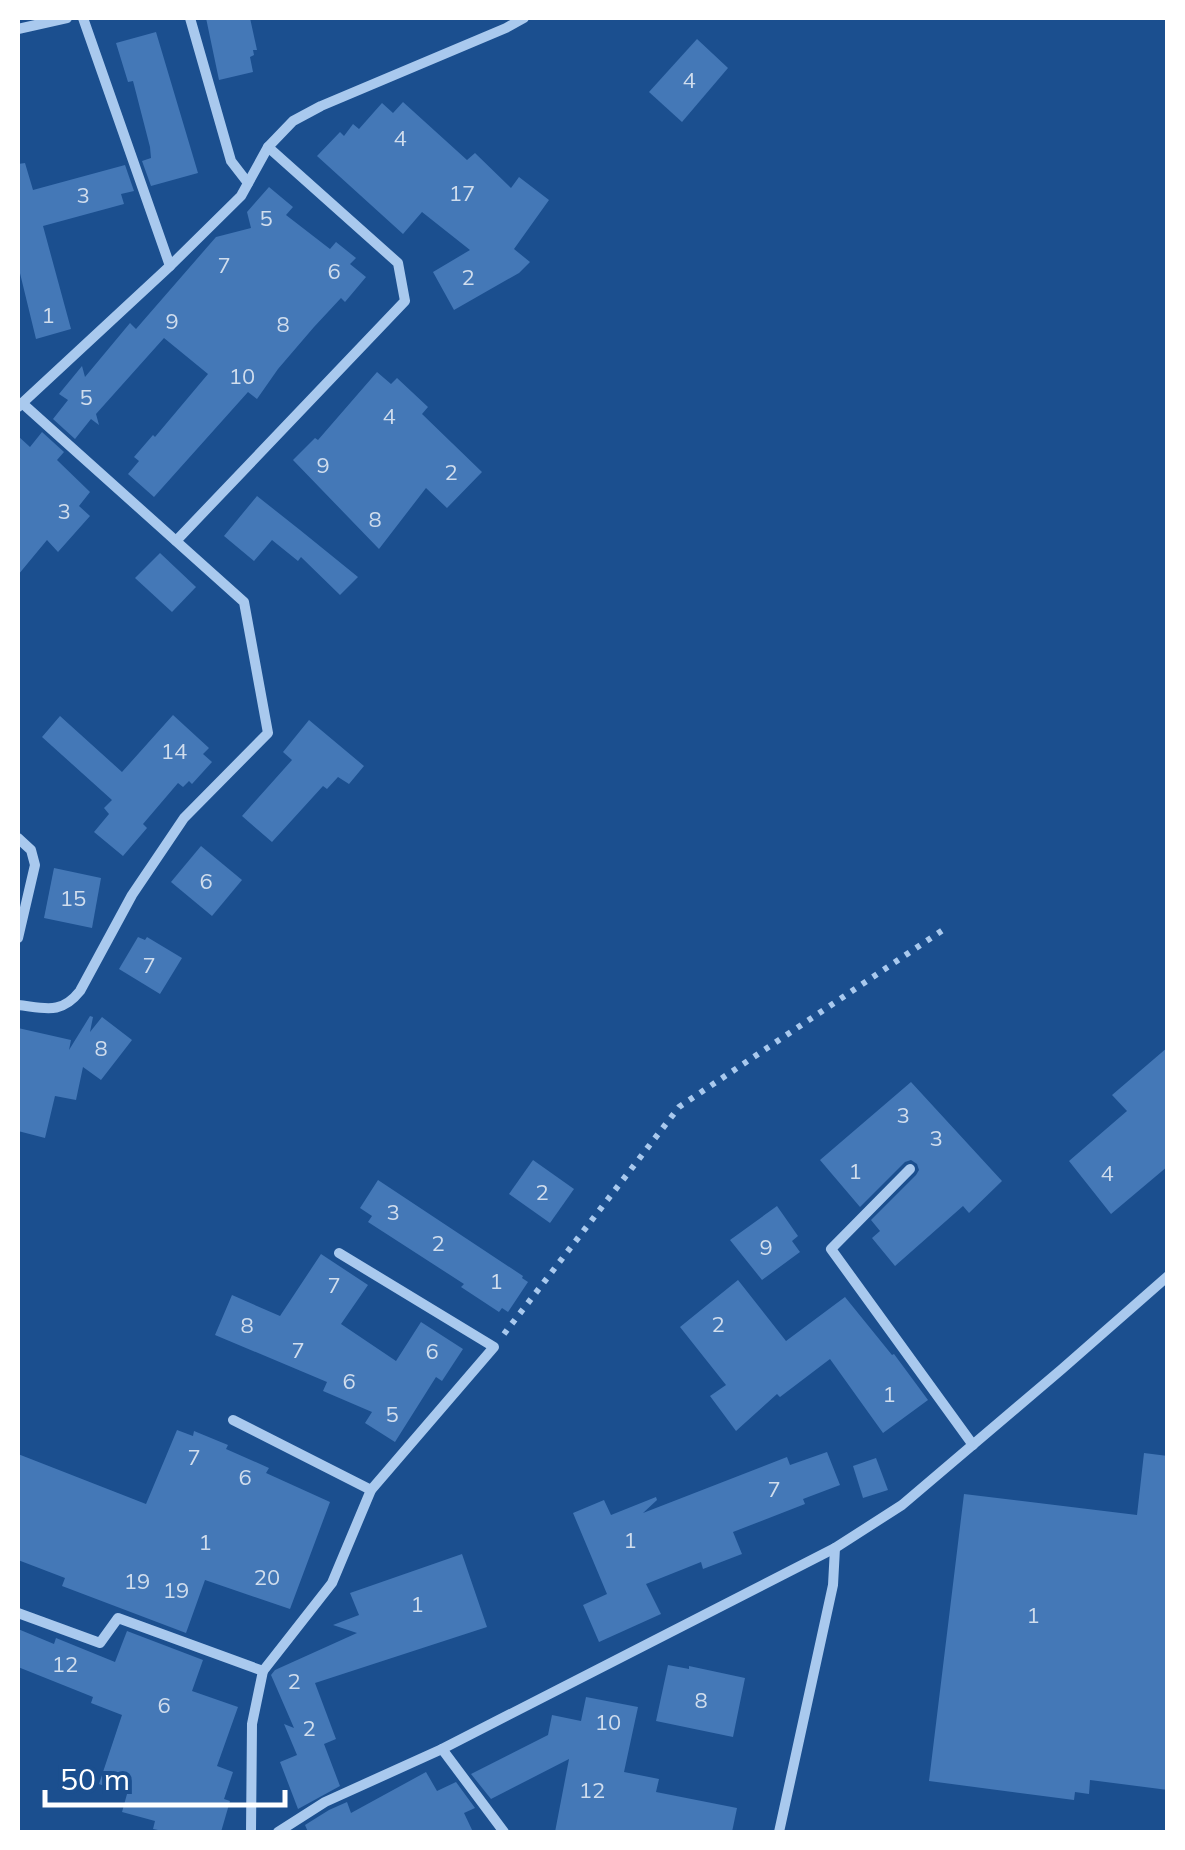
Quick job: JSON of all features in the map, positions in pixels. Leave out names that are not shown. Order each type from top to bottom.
[{"type":"street","points":[[18,29],[67,18]]},
{"type":"street","points":[[83,18],[170,266]]},
{"type":"street","points":[[190,18],[231,161],[248,183]]},
{"type":"street","points":[[18,1005],[56,1009],[71,1003],[132,895],[184,818],[268,733],[244,602],[20,406],[241,196],[268,147],[293,121],[524,18]]},
{"type":"street","points":[[176,541],[405,300],[398,263],[268,147]]},
{"type":"street","points":[[18,838],[31,850],[35,865],[18,938]]},
{"type":"street","points":[[910,1168],[831,1249],[973,1445]]},
{"type":"street","points":[[250,1832],[252,1724],[262,1670],[332,1583],[371,1490],[494,1347],[338,1253]]},
{"type":"street","points":[[278,1832],[326,1802],[442,1749],[835,1548],[902,1505],[1168,1276]]},
{"type":"street","points":[[233,1420],[371,1490]]},
{"type":"street","points":[[779,1832],[834,1585],[835,1548]]},
{"type":"street","points":[[18,1613],[100,1643],[118,1618],[262,1670]]},
{"type":"street","points":[[442,1749],[504,1832]]},
{"type":"path","points":[[494,1347],[679,1107],[943,930]]},
{"type":"building","points":[[206,18],[250,18],[257,50],[250,57],[253,72],[219,80]]},
{"type":"building","points":[[156,32],[198,173],[151,186],[142,161],[151,158],[150,147],[133,81],[128,82],[116,43]]},
{"type":"building","points":[[697,39],[728,68],[682,122],[649,92]]},
{"type":"building","points":[[403,102],[467,160],[475,153],[511,188],[519,177],[549,200],[514,249],[530,262],[519,273],[454,310],[433,272],[470,250],[422,212],[403,234],[317,156],[340,132],[344,136],[353,124],[359,129],[382,103],[393,113]]},
{"type":"building","points":[[25,163],[33,190],[125,165],[134,191],[121,194],[124,204],[43,226],[71,329],[36,339],[18,265],[18,164]]},
{"type":"building","points":[[269,187],[293,207],[286,215],[330,249],[336,242],[356,258],[350,264],[366,277],[345,302],[341,298],[314,327],[257,399],[248,392],[154,497],[128,474],[139,461],[134,457],[208,374],[164,338],[96,414],[99,425],[91,419],[75,439],[53,419],[68,400],[59,394],[82,366],[85,377],[130,323],[136,329],[216,237],[251,228],[247,212]]},
{"type":"building","points":[[377,372],[391,384],[397,378],[428,407],[422,414],[482,472],[447,508],[426,488],[379,549],[293,460],[315,438],[318,440]]},
{"type":"building","points":[[42,432],[64,452],[57,460],[90,492],[79,506],[90,516],[58,552],[47,540],[18,575],[18,436],[30,447]]},
{"type":"building","points":[[257,496],[358,577],[340,595],[301,557],[298,561],[272,540],[254,561],[224,536]]},
{"type":"building","points":[[160,553],[196,587],[172,612],[135,578]]},
{"type":"building","points":[[173,715],[209,748],[203,754],[212,762],[192,784],[189,781],[183,787],[178,783],[143,824],[147,828],[123,856],[94,832],[109,814],[104,808],[112,800],[42,737],[60,716],[122,772]]},
{"type":"building","points":[[309,720],[364,766],[349,784],[338,777],[327,789],[323,786],[272,842],[242,816],[292,760],[283,752]]},
{"type":"building","points":[[201,846],[242,880],[212,916],[171,882]]},
{"type":"building","points":[[54,868],[101,878],[92,928],[44,918]]},
{"type":"building","points":[[138,937],[147,937],[182,958],[160,994],[119,969]]},
{"type":"building","points":[[90,1016],[90,1032],[102,1017],[132,1040],[101,1080],[83,1067],[76,1100],[55,1096],[45,1138],[18,1131],[18,1028],[71,1040],[69,1050]]},
{"type":"building","points":[[1168,1047],[1168,1166],[1111,1214],[1069,1161],[1127,1111],[1112,1095]]},
{"type":"building","points":[[911,1082],[1002,1181],[969,1213],[963,1206],[895,1266],[872,1238],[880,1231],[871,1220],[916,1175],[917,1164],[905,1162],[860,1207],[820,1160]]},
{"type":"building","points":[[533,1160],[574,1189],[550,1223],[509,1194]]},
{"type":"building","points":[[378,1180],[523,1276],[528,1282],[508,1312],[502,1308],[499,1312],[461,1287],[464,1284],[368,1222],[372,1216],[360,1208]]},
{"type":"building","points":[[777,1206],[798,1236],[792,1241],[800,1252],[762,1280],[730,1240]]},
{"type":"building","points":[[321,1254],[368,1285],[341,1324],[396,1361],[421,1322],[463,1349],[442,1381],[436,1377],[395,1442],[365,1423],[372,1412],[323,1391],[327,1382],[215,1335],[232,1295],[280,1316]]},
{"type":"building","points":[[738,1280],[786,1341],[845,1297],[928,1400],[883,1433],[830,1359],[780,1397],[777,1394],[736,1431],[710,1396],[726,1385],[680,1327]]},
{"type":"building","points":[[177,1430],[193,1436],[194,1431],[228,1445],[226,1449],[269,1468],[266,1473],[330,1502],[290,1609],[205,1580],[186,1633],[62,1586],[65,1578],[18,1560],[18,1454],[146,1504]]},
{"type":"building","points":[[827,1452],[840,1485],[803,1499],[805,1504],[733,1532],[742,1554],[703,1569],[701,1562],[646,1584],[661,1614],[599,1642],[583,1605],[607,1594],[573,1513],[604,1500],[611,1515],[656,1497],[643,1513],[787,1457],[790,1465]]},
{"type":"building","points":[[1144,1453],[1168,1456],[1168,1790],[1090,1780],[1089,1794],[1075,1792],[1074,1800],[929,1781],[964,1494],[1137,1515]]},
{"type":"building","points":[[876,1458],[888,1490],[863,1498],[853,1466]]},
{"type":"building","points":[[462,1554],[487,1627],[315,1683],[336,1739],[324,1744],[340,1786],[298,1809],[280,1762],[297,1755],[284,1724],[294,1728],[271,1675],[357,1633],[333,1625],[359,1615],[350,1593]]},
{"type":"building","points":[[18,1629],[54,1644],[56,1638],[115,1662],[127,1631],[203,1660],[192,1691],[238,1707],[217,1766],[233,1772],[224,1799],[230,1801],[221,1832],[153,1829],[155,1821],[122,1812],[127,1794],[99,1784],[122,1715],[91,1703],[93,1697],[18,1667]]},
{"type":"building","points":[[668,1665],[745,1678],[733,1737],[656,1721]]},
{"type":"building","points":[[586,1697],[638,1707],[624,1772],[659,1779],[656,1792],[737,1808],[732,1832],[555,1832],[569,1759],[491,1799],[471,1774],[548,1735],[552,1715],[581,1721]]},
{"type":"building","points":[[426,1772],[437,1791],[456,1782],[475,1808],[464,1813],[473,1832],[308,1832],[305,1825],[329,1810],[347,1802],[351,1813]]}]
